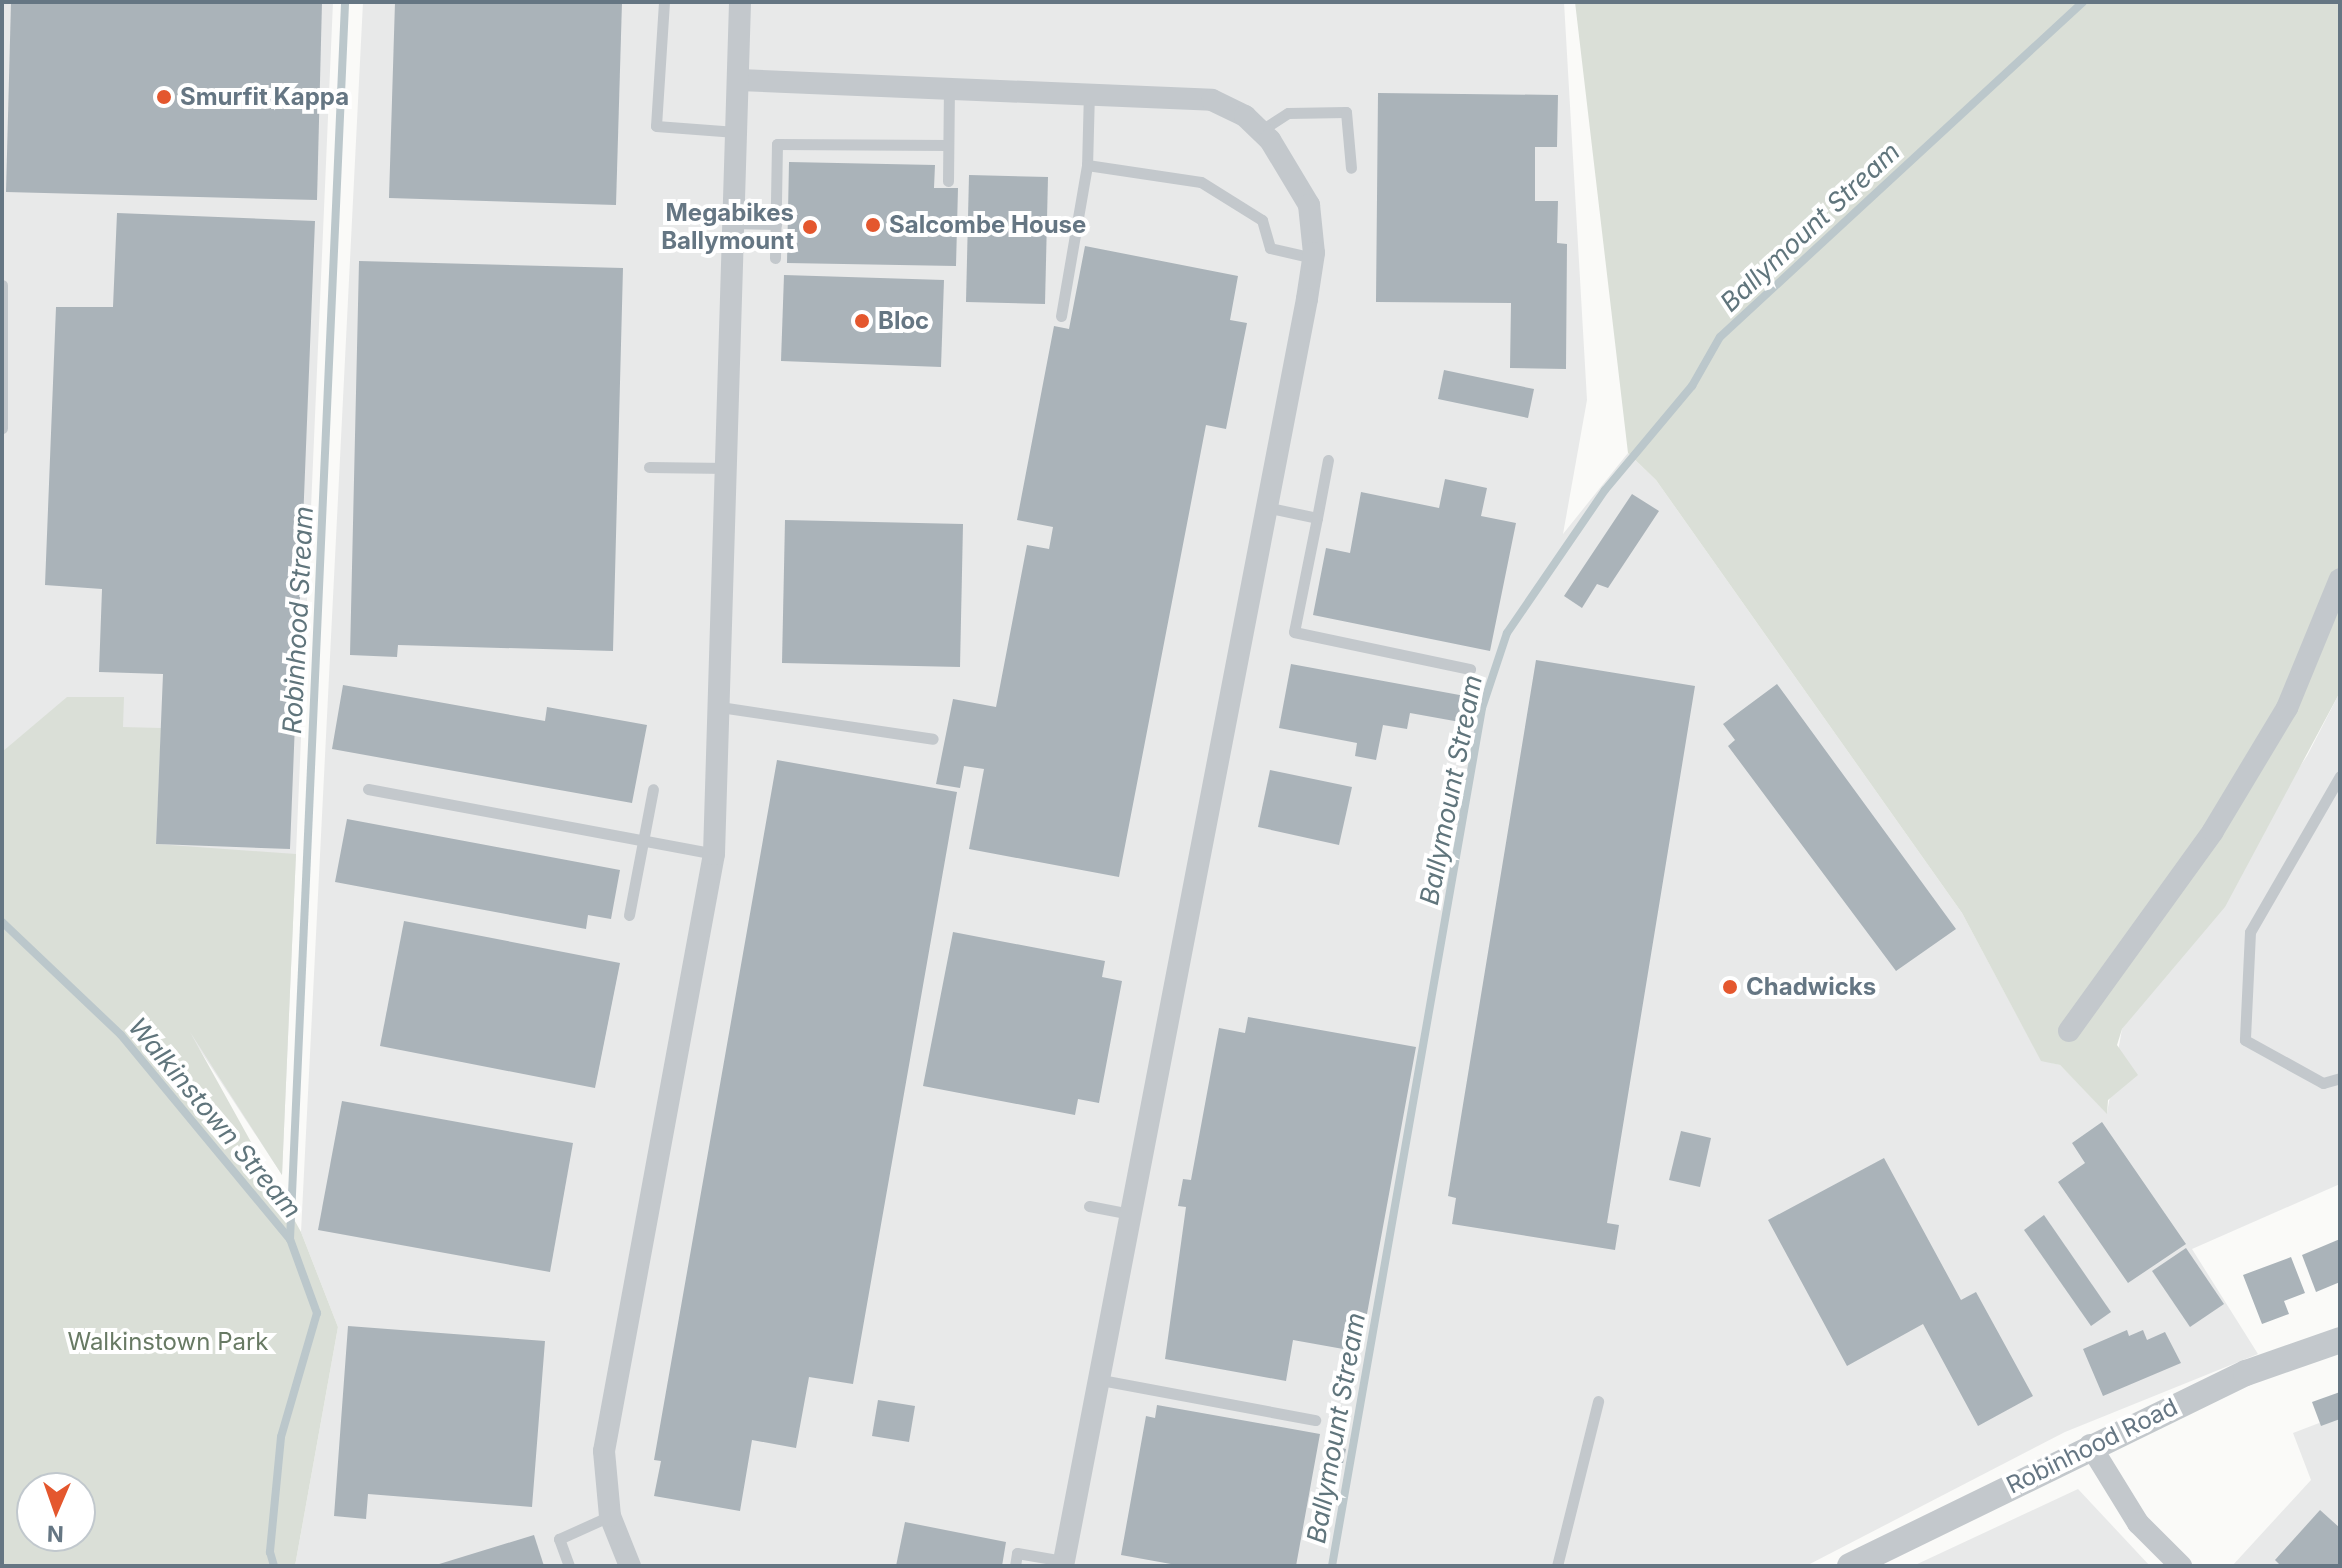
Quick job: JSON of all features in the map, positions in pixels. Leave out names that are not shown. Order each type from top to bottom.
[{"type":"street","points":[[630,1566],[610,1516],[607,1419],[714,854],[740,2]]},
{"type":"street","points":[[739,80],[1089,91],[1212,100],[1260,131],[1300,183],[1313,258],[1064,1564]]},
{"type":"street","points":[[2069,1031],[2213,831],[2271,735],[2340,579]]},
{"type":"street","name":"Robinhood Road","points":[[1850,1566],[2090,1445],[2246,1373],[2340,1340]]},
{"type":"street","points":[[2090,1445],[2138,1523],[2181,1566]]},
{"type":"lane","points":[[664,2],[656,126],[737,132]]},
{"type":"lane","points":[[948,181],[949,87]]},
{"type":"lane","points":[[1061,316],[1087,165],[1089,91]]},
{"type":"lane","points":[[1260,131],[1288,113],[1346,112],[1351,168]]},
{"type":"lane","points":[[775,258],[777,144],[948,145]]},
{"type":"lane","points":[[1087,165],[1201,182],[1262,220],[1270,248],[1313,258]]},
{"type":"lane","points":[[734,223],[776,224]]},
{"type":"lane","points":[[2,285],[2,428]]},
{"type":"lane","points":[[1328,460],[1294,632],[1470,669]]},
{"type":"lane","points":[[649,467],[727,468]]},
{"type":"lane","points":[[1265,507],[1317,518]]},
{"type":"lane","points":[[720,707],[933,739]]},
{"type":"lane","points":[[2340,776],[2250,932],[2245,1040],[2323,1083],[2340,1078]]},
{"type":"lane","points":[[368,789],[714,854]]},
{"type":"lane","points":[[629,915],[653,789]]},
{"type":"lane","points":[[1089,1206],[1131,1214]]},
{"type":"lane","points":[[1101,1380],[1315,1420]]},
{"type":"lane","points":[[1557,1566],[1598,1401]]},
{"type":"lane","points":[[569,1566],[559,1539],[610,1516]]},
{"type":"lane","points":[[1015,1566],[1017,1553],[1064,1564]]},
{"type":"shaded area","points":[[2,2],[333,2],[282,1175],[177,1015],[2,894]]},
{"type":"shaded area","points":[[363,2],[1564,2],[1587,400],[1563,534],[1628,453],[1656,480],[1962,913],[2041,1060],[2060,1065],[2107,1113],[2122,1029],[2307,756],[2340,692],[2340,1184],[2192,1249],[2258,1354],[2065,1432],[1806,1566],[295,1566],[338,1327],[301,1232]]},
{"type":"shaded area","points":[[2340,1415],[2340,1566],[2232,1566],[2311,1480],[2293,1433]]},
{"type":"shaded area","points":[[2078,1489],[2150,1566],[1913,1566]]},
{"type":"green space","points":[[1575,2],[2340,2],[2340,692],[2225,907],[2122,1029],[2117,1045],[2138,1075],[2108,1100],[2107,1114],[2060,1065],[2041,1061],[1962,913],[1656,480],[1628,453]]},
{"type":"green space","name":"Walkinstown Park","points":[[67,697],[124,697],[123,727],[161,728],[156,844],[296,854],[282,1175],[190,1032],[301,1232],[338,1327],[295,1566],[2,1566],[2,752]]},
{"type":"building","name":"Smurfit Kappa","points":[[11,2],[322,2],[317,200],[6,192]]},
{"type":"building","points":[[395,2],[622,2],[616,205],[389,198]]},
{"type":"building","points":[[1378,93],[1558,95],[1557,147],[1535,147],[1535,201],[1558,201],[1557,243],[1567,244],[1566,369],[1510,368],[1511,303],[1376,302]]},
{"type":"building","name":"Salcombe House","points":[[789,162],[935,165],[934,188],[958,188],[956,266],[787,263]]},
{"type":"building","points":[[969,175],[1048,177],[1045,304],[966,302]]},
{"type":"building","points":[[117,213],[315,221],[290,849],[156,844],[163,674],[99,672],[102,589],[45,585],[56,307],[113,307]]},
{"type":"building","points":[[1085,246],[1238,276],[1230,320],[1247,323],[1226,429],[1206,425],[1119,877],[969,849],[984,769],[964,766],[960,788],[936,784],[953,699],[996,707],[1027,545],[1049,549],[1053,527],[1017,520],[1054,326],[1069,329]]},
{"type":"building","points":[[359,261],[623,268],[613,651],[398,645],[397,657],[350,655]]},
{"type":"building","name":"Bloc","points":[[784,275],[944,280],[941,367],[781,361]]},
{"type":"building","points":[[1444,370],[1534,389],[1528,418],[1438,399]]},
{"type":"building","points":[[1445,479],[1487,488],[1481,516],[1516,523],[1490,651],[1313,615],[1326,548],[1350,553],[1361,492],[1439,508]]},
{"type":"building","points":[[1632,494],[1659,511],[1608,588],[1597,584],[1582,608],[1564,596]]},
{"type":"building","points":[[785,520],[963,524],[960,667],[782,663]]},
{"type":"building","points":[[1536,660],[1695,686],[1607,1223],[1619,1225],[1615,1250],[1452,1224],[1456,1198],[1448,1196]]},
{"type":"building","points":[[1291,664],[1465,696],[1460,722],[1410,713],[1407,729],[1383,725],[1376,760],[1355,756],[1357,743],[1279,728]]},
{"type":"building","points":[[1777,684],[1956,929],[1896,971],[1728,746],[1735,740],[1723,724]]},
{"type":"building","points":[[343,685],[545,721],[547,707],[647,725],[632,803],[332,749]]},
{"type":"building","points":[[777,760],[957,792],[853,1384],[809,1377],[796,1448],[752,1440],[740,1511],[654,1496],[661,1461],[654,1460]]},
{"type":"building","points":[[1270,770],[1352,787],[1339,845],[1258,827]]},
{"type":"building","points":[[347,819],[620,870],[611,919],[588,915],[586,929],[335,882]]},
{"type":"building","points":[[404,921],[620,963],[595,1088],[380,1046]]},
{"type":"building","points":[[953,932],[1105,961],[1102,977],[1122,981],[1099,1103],[1078,1099],[1075,1115],[923,1086]]},
{"type":"building","points":[[1248,1017],[1416,1047],[1360,1352],[1293,1340],[1286,1381],[1165,1359],[1186,1207],[1178,1206],[1183,1179],[1191,1180],[1219,1028],[1245,1033]]},
{"type":"building","points":[[342,1101],[573,1143],[550,1272],[318,1230]]},
{"type":"building","points":[[2102,1122],[2186,1244],[2128,1283],[2058,1182],[2085,1163],[2072,1143]]},
{"type":"building","points":[[1681,1131],[1711,1138],[1700,1187],[1669,1180]]},
{"type":"building","points":[[1884,1158],[1961,1300],[1976,1292],[2033,1396],[1978,1426],[1923,1324],[1847,1366],[1768,1220]]},
{"type":"building","points":[[2044,1215],[2111,1312],[2091,1326],[2024,1230]]},
{"type":"building","points":[[2340,1239],[2340,1282],[2316,1292],[2302,1255]]},
{"type":"building","points":[[2186,1248],[2224,1304],[2190,1327],[2152,1271]]},
{"type":"building","points":[[2291,1257],[2305,1293],[2284,1301],[2289,1314],[2262,1324],[2243,1275]]},
{"type":"building","points":[[348,1326],[545,1341],[532,1507],[368,1494],[366,1519],[334,1516]]},
{"type":"building","points":[[2127,1330],[2129,1336],[2143,1330],[2147,1340],[2165,1332],[2181,1363],[2103,1396],[2083,1349]]},
{"type":"building","points":[[2340,1392],[2340,1419],[2321,1426],[2312,1402]]},
{"type":"building","points":[[878,1400],[915,1406],[909,1442],[872,1436]]},
{"type":"building","points":[[1157,1405],[1320,1434],[1296,1566],[1182,1566],[1121,1555],[1146,1416],[1155,1418]]},
{"type":"building","points":[[1333,1446],[1346,1449],[1341,1473],[1328,1471]]},
{"type":"building","points":[[2320,1510],[2340,1528],[2340,1566],[2281,1566],[2275,1560]]},
{"type":"building","points":[[905,1522],[1006,1542],[1002,1566],[896,1566]]},
{"type":"building","points":[[534,1535],[544,1566],[436,1566],[436,1565]]},
{"type":"waterway","name":"Robinhood Stream","points":[[290,1239],[345,2]]},
{"type":"waterway","name":"Ballymount Stream","points":[[1332,1566],[1482,708],[1507,633],[1605,490],[1692,386],[1720,337],[2083,2]]},
{"type":"waterway","name":"Walkinstown Stream","points":[[2,922],[121,1035],[290,1239],[317,1313],[281,1437],[270,1552],[274,1566]]},
{"type":"place","name":"Smurfit Kappa","points":[[164,97]]},
{"type":"place","name":"Salcombe House","points":[[873,225]]},
{"type":"place","name":"Megabikes Ballymount","points":[[810,227]]},
{"type":"place","name":"Bloc","points":[[862,321]]},
{"type":"place","name":"Chadwicks","points":[[1730,987]]}]
